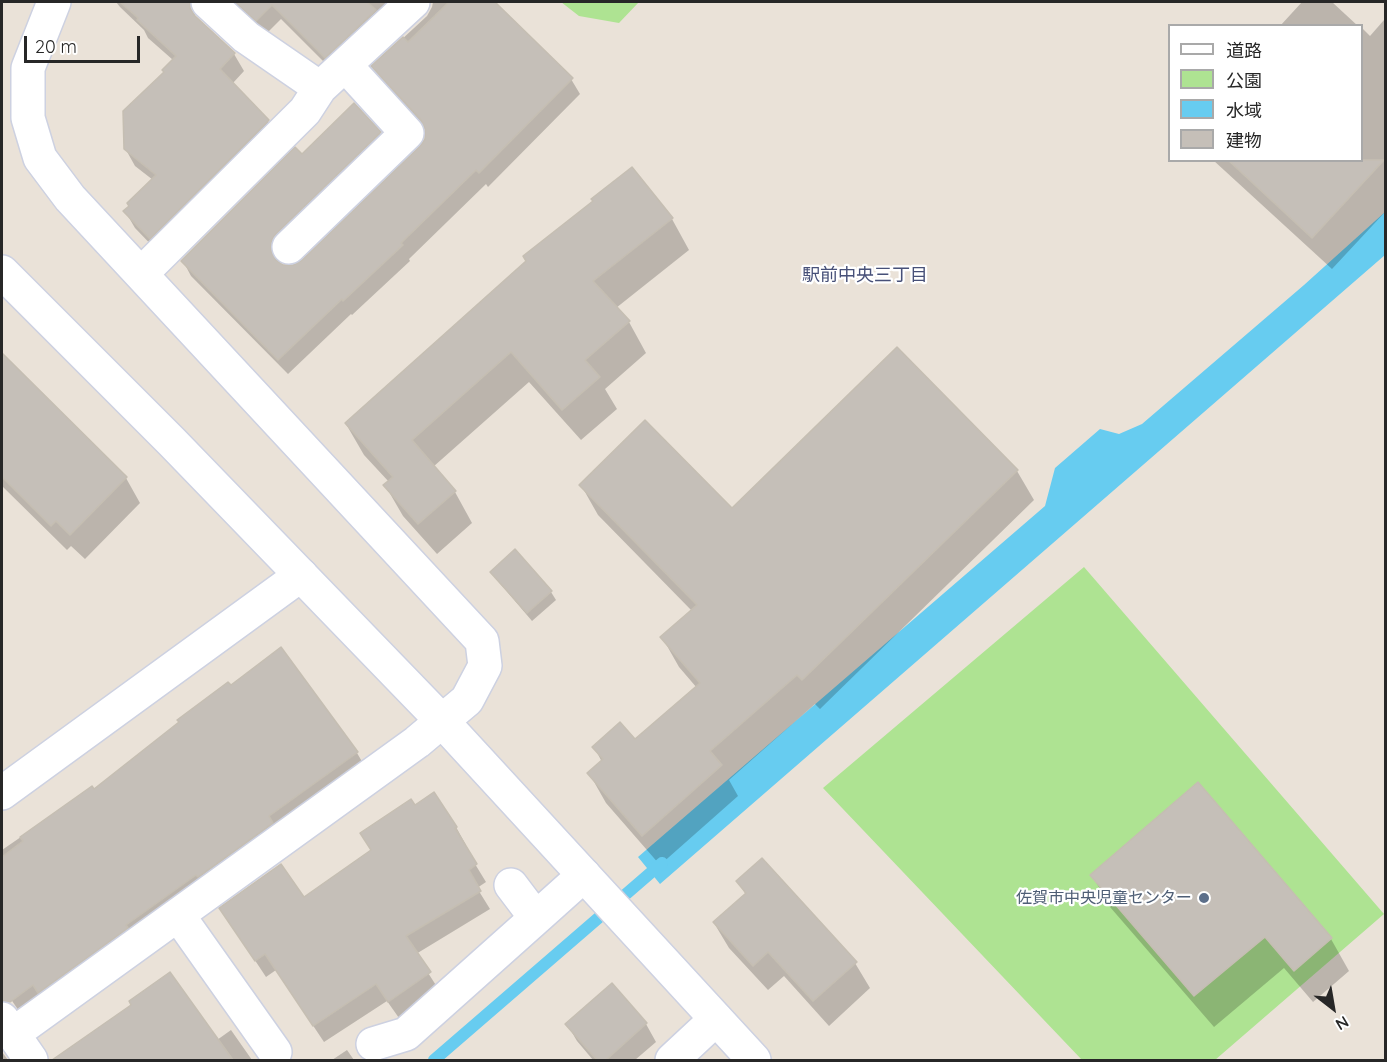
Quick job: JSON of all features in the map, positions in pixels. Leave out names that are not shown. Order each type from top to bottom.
[{"type":"street","points":[[15,1038],[178,915],[417,742],[467,700],[485,666],[482,641],[70,198],[40,158],[28,118],[28,68],[54,2]]},
{"type":"street","points":[[208,2],[246,37],[320,88]]},
{"type":"street","points":[[141,274],[305,111],[320,88],[413,2]]},
{"type":"street","points":[[289,247],[407,133],[345,65]]},
{"type":"street","points":[[2,272],[172,441],[442,721],[754,1060]]},
{"type":"street","points":[[2,793],[300,574]]},
{"type":"street","points":[[373,1044],[406,1034],[536,918],[589,881]]},
{"type":"street","points":[[511,885],[536,918]]},
{"type":"street","points":[[178,915],[275,1052]]},
{"type":"street","points":[[672,1060],[716,1019]]},
{"type":"green space","points":[[561,2],[639,2],[619,23],[579,16]]},
{"type":"green space","points":[[1084,567],[1384,914],[1215,1060],[1082,1060],[823,788]]},
{"type":"water","points":[[1385,212],[1385,255],[660,884],[638,857],[1045,506],[1055,468],[1100,429],[1119,434],[1142,424]]},
{"type":"building","points":[[120,2],[190,2],[190,8],[195,16],[235,53],[220,69],[269,120],[150,239],[123,211],[129,206],[127,203],[156,175],[124,149],[123,111],[164,72],[162,70],[176,56]]},
{"type":"building","points":[[235,2],[367,2],[376,10],[325,58],[272,5],[256,21]]},
{"type":"building","points":[[449,2],[495,2],[573,78],[479,173],[476,170],[401,243],[403,245],[278,360],[181,261],[295,147],[302,154],[354,103],[381,132],[276,234],[271,241],[271,251],[276,260],[283,265],[293,265],[302,260],[420,146],[425,139],[425,129],[421,120],[371,66],[403,37],[408,42]]},
{"type":"building","points":[[1384,160],[1312,238],[1230,162]]},
{"type":"building","points":[[632,167],[673,218],[593,281],[630,321],[585,360],[600,377],[562,410],[511,352],[412,440],[456,491],[418,524],[383,485],[393,477],[345,423],[526,261],[523,256]]},
{"type":"building","points":[[897,347],[1018,470],[802,680],[797,675],[710,751],[722,765],[642,836],[587,773],[603,759],[592,747],[620,722],[635,739],[700,683],[660,637],[697,605],[579,485],[645,420],[732,508]]},
{"type":"building","points":[[2,353],[127,477],[70,535],[56,521],[51,526],[2,477]]},
{"type":"building","points":[[515,549],[552,591],[527,613],[490,572]]},
{"type":"building","points":[[281,647],[358,752],[269,816],[273,823],[126,925],[128,928],[38,993],[33,985],[10,1002],[2,1001],[2,857],[23,841],[20,837],[92,786],[94,789],[179,722],[177,720],[228,682],[231,685]]},
{"type":"building","name":"佐賀市中央児童センター","points":[[1198,782],[1332,938],[1294,971],[1265,937],[1194,996],[1090,875]]},
{"type":"building","points":[[434,792],[457,827],[455,828],[477,864],[469,870],[481,891],[406,936],[431,972],[388,1002],[376,984],[313,1026],[265,954],[255,961],[219,908],[281,864],[304,897],[371,850],[360,833],[411,799],[415,805]]},
{"type":"building","points":[[762,858],[857,962],[813,1001],[768,952],[753,966],[713,922],[746,893],[736,881]]},
{"type":"building","points":[[170,972],[233,1060],[52,1060],[131,1005],[129,1001]]},
{"type":"building","points":[[612,983],[647,1023],[606,1060],[597,1060],[565,1024]]},
{"type":"waterway","points":[[434,1060],[662,863]]},
{"type":"place","name":"佐賀市中央児童センター","points":[[1204,898]]},
{"type":"district","name":"駅前中央三丁目","points":[[865,276]]}]
